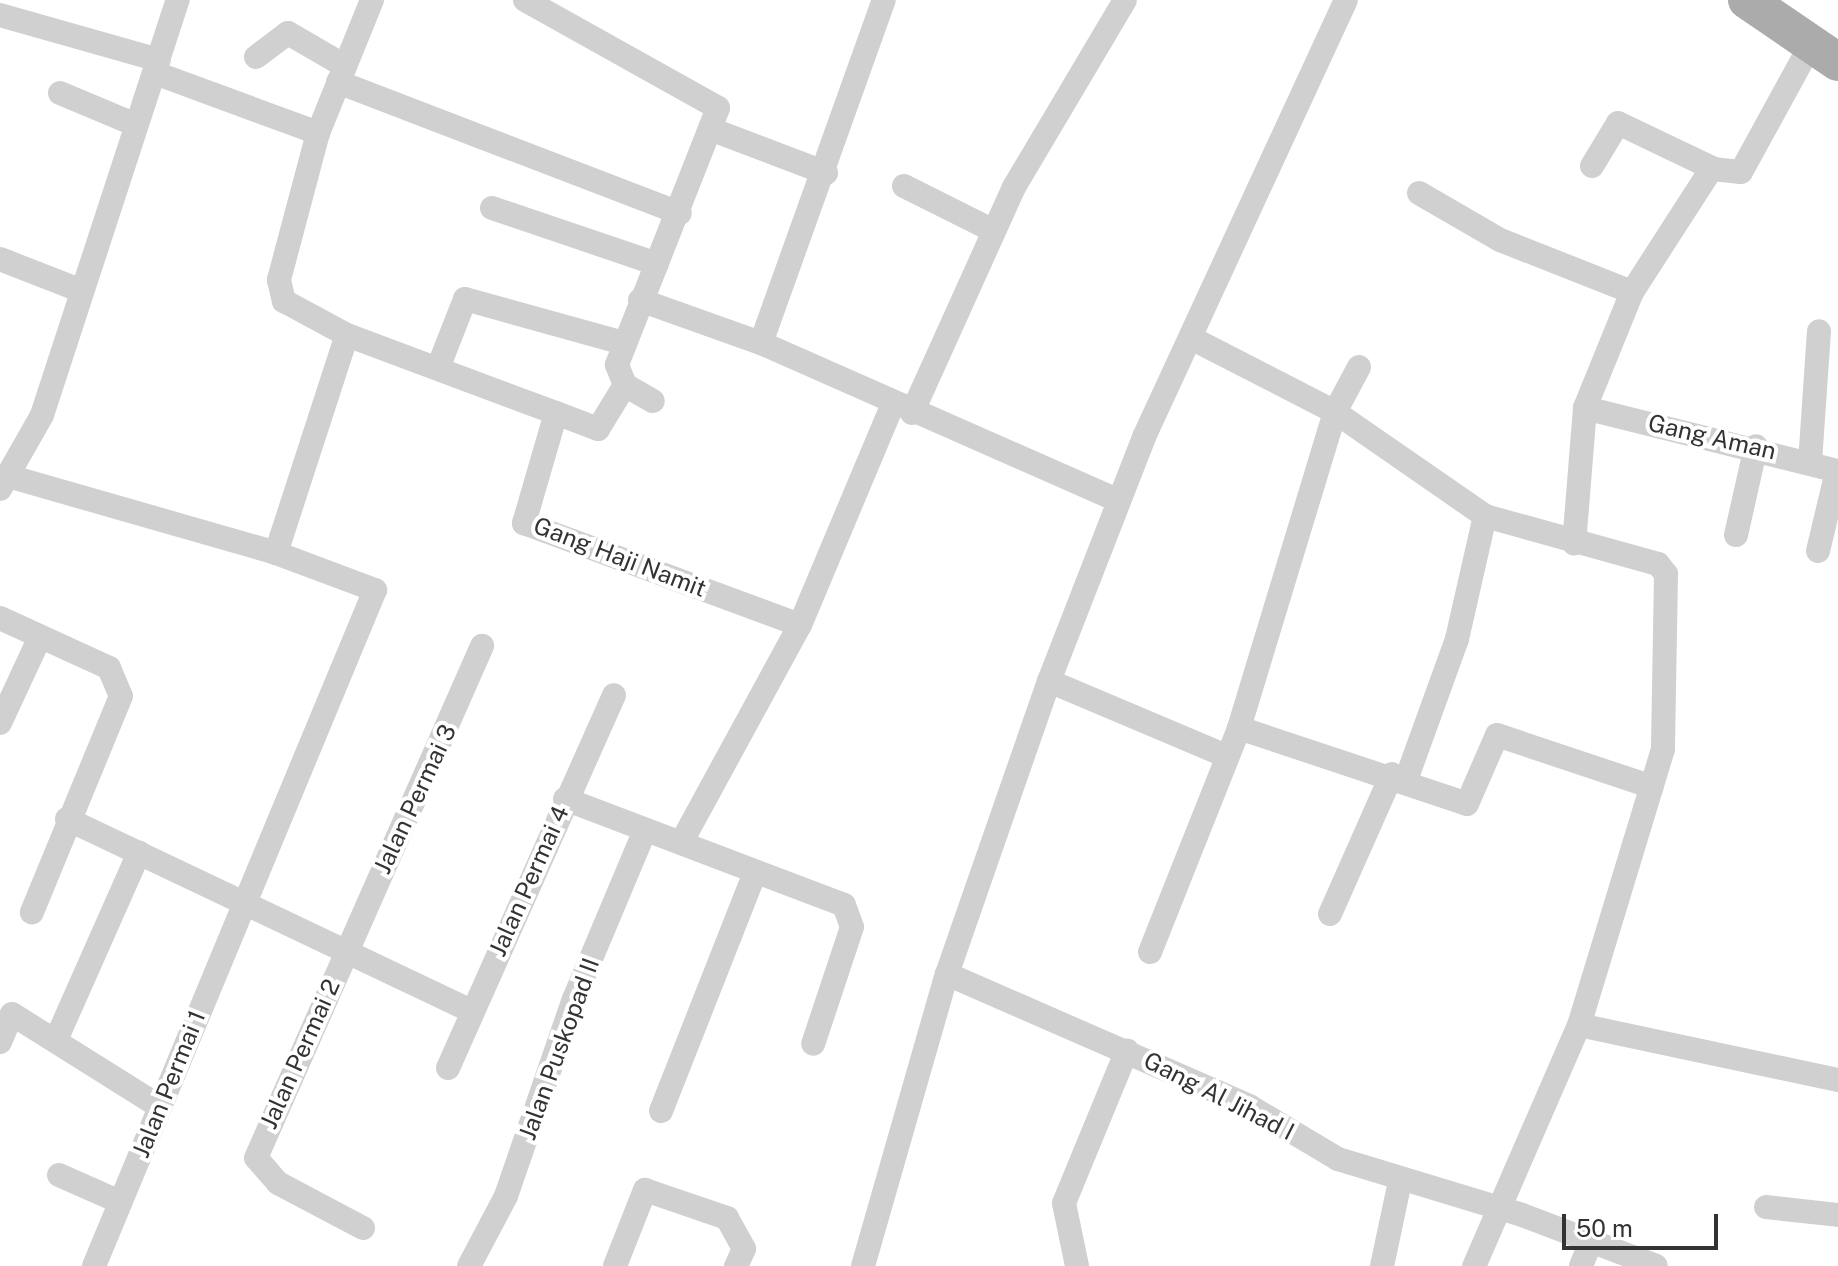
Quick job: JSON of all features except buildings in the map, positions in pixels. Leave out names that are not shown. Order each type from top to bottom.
[{"type":"main road","points":[[1747,0],[1830,54]]},
{"type":"street","points":[[178,0],[42,415],[4,482],[276,553],[347,335]]},
{"type":"street","points":[[372,0],[318,133],[279,290],[296,310],[347,335],[598,429],[625,385]]},
{"type":"street","points":[[525,0],[717,105],[713,130],[680,213],[640,300],[616,369],[625,385],[653,401]]},
{"type":"street","points":[[761,343],[826,173],[884,0]]},
{"type":"street","points":[[681,843],[800,625],[992,230],[1125,0]]},
{"type":"street","points":[[863,1266],[947,974],[1049,681],[1119,501],[1346,0]]},
{"type":"street","points":[[2,21],[157,66],[318,133]]},
{"type":"street","points":[[256,57],[288,33],[342,74],[562,174],[680,213]]},
{"type":"street","points":[[1592,166],[1618,123],[1712,169],[1741,172],[1830,54]]},
{"type":"street","points":[[60,93],[136,125]]},
{"type":"street","points":[[713,130],[826,173]]},
{"type":"street","points":[[1574,544],[1585,408],[1632,292],[1712,169]]},
{"type":"street","points":[[904,186],[992,230]]},
{"type":"street","points":[[1419,193],[1500,240],[1632,292]]},
{"type":"street","points":[[492,208],[657,264]]},
{"type":"street","points":[[0,259],[82,291]]},
{"type":"street","points":[[438,368],[465,299],[624,343]]},
{"type":"street","points":[[640,300],[761,343],[902,410],[1119,501]]},
{"type":"street","points":[[1810,463],[1819,331]]},
{"type":"street","points":[[1193,339],[1335,412],[1485,516],[1574,544],[1658,564],[1666,574],[1669,718],[1652,787],[1579,1025],[1494,1207],[1474,1266]]},
{"type":"street","points":[[1150,952],[1224,755],[1239,728],[1335,412],[1359,367]]},
{"type":"street","name":"Gang Haji Namit","points":[[545,408],[524,523],[800,625]]},
{"type":"street","name":"Gang Aman","points":[[1585,408],[1756,446],[1837,471]]},
{"type":"street","points":[[1736,535],[1756,446]]},
{"type":"street","points":[[1818,551],[1837,471]]},
{"type":"street","points":[[1330,914],[1399,777],[1457,639],[1485,516]]},
{"type":"street","name":"Jalan Permai 1","points":[[94,1266],[243,902],[375,603],[368,582],[276,553]]},
{"type":"street","points":[[0,618],[109,668],[121,696],[67,819],[32,912]]},
{"type":"street","points":[[0,723],[40,637]]},
{"type":"street","name":"Jalan Permai 3","points":[[346,951],[482,646]]},
{"type":"street","points":[[1049,681],[1224,755]]},
{"type":"street","name":"Jalan Permai 4","points":[[448,1068],[565,799],[614,695]]},
{"type":"street","points":[[1239,728],[1399,777],[1469,804],[1497,735],[1652,787]]},
{"type":"street","points":[[565,799],[844,905],[851,914],[813,1044]]},
{"type":"street","points":[[67,819],[471,1011]]},
{"type":"street","name":"Jalan Puskopad II","points":[[469,1266],[506,1196],[574,999],[645,830]]},
{"type":"street","points":[[56,1040],[139,853]]},
{"type":"street","points":[[661,1111],[755,872]]},
{"type":"street","name":"Jalan Permai 2","points":[[346,951],[256,1158],[278,1183],[363,1228]]},
{"type":"street","name":"Gang Al Jihad I","points":[[947,974],[1127,1050],[1249,1106],[1338,1159],[1400,1181],[1494,1207],[1656,1266]]},
{"type":"street","points":[[0,1042],[12,1014],[160,1107]]},
{"type":"street","points":[[1579,1025],[1838,1080]]},
{"type":"street","points":[[1077,1266],[1064,1203],[1127,1050]]},
{"type":"street","points":[[59,1175],[120,1202]]},
{"type":"street","points":[[1382,1266],[1400,1181]]},
{"type":"street","points":[[615,1266],[645,1190],[727,1218],[744,1249],[736,1266]]},
{"type":"street","points":[[1766,1207],[1838,1215]]},
{"type":"street","points":[[1581,1266],[1591,1241]]}]
